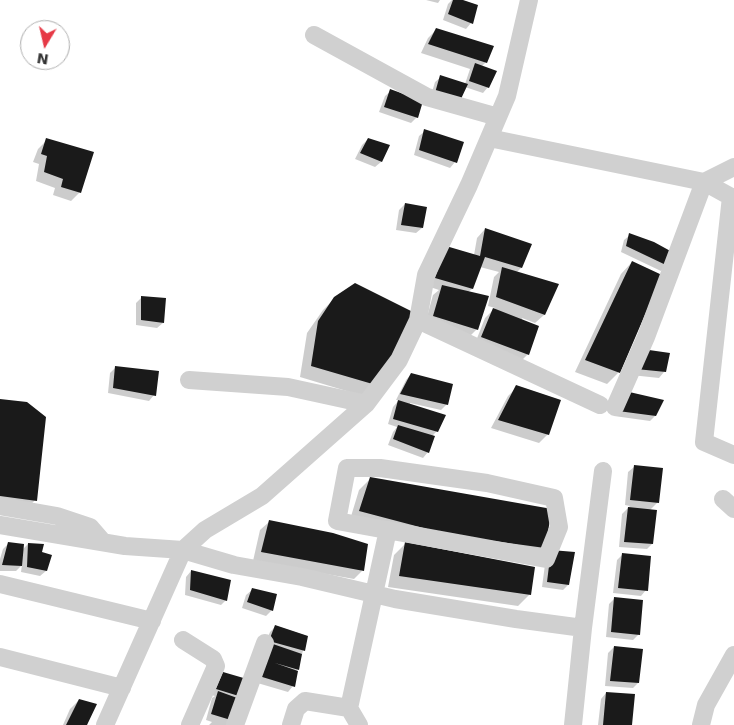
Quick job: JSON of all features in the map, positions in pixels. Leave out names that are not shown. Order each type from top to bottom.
[{"type":"street","points":[[105,725],[183,550],[206,530],[262,496],[366,404],[399,360],[418,320],[426,275],[469,185],[507,96],[529,0]]},
{"type":"street","points":[[314,35],[427,97],[498,117]]},
{"type":"street","points":[[489,138],[704,182],[732,197],[704,442],[734,455]]},
{"type":"street","points":[[418,320],[608,406],[646,337],[704,182],[734,167]]},
{"type":"street","points":[[188,380],[288,387],[366,404]]},
{"type":"street","points":[[347,468],[380,468],[477,481],[554,498],[559,527],[546,559],[388,530],[337,521],[347,468]]},
{"type":"street","points":[[574,725],[583,628],[603,471]]},
{"type":"street","points":[[0,506],[57,516],[90,527],[103,542]]},
{"type":"street","points":[[0,525],[125,546],[183,550],[234,565],[302,577],[395,599],[516,620],[583,628]]},
{"type":"street","points":[[360,725],[349,708],[388,530]]},
{"type":"street","points":[[0,584],[152,621]]},
{"type":"street","points":[[183,640],[213,659],[216,666],[190,725]]},
{"type":"street","points":[[235,725],[265,643]]},
{"type":"street","points":[[701,725],[706,705],[734,655]]},
{"type":"street","points":[[0,657],[122,688]]},
{"type":"street","points":[[291,725],[296,709],[305,701],[349,708]]},
{"type":"building","points":[[453,0],[463,0],[478,5],[473,24],[448,14]]},
{"type":"building","points":[[436,28],[494,46],[487,63],[428,44]]},
{"type":"building","points":[[475,63],[497,71],[489,88],[469,81]]},
{"type":"building","points":[[440,75],[468,84],[460,101],[435,93]]},
{"type":"building","points":[[390,89],[423,101],[418,118],[384,107]]},
{"type":"building","points":[[424,129],[464,142],[457,163],[419,150]]},
{"type":"building","points":[[46,138],[94,152],[81,193],[61,187],[63,179],[44,172],[47,156],[41,154]]},
{"type":"building","points":[[368,138],[390,145],[382,162],[360,153]]},
{"type":"building","points":[[405,203],[427,207],[423,228],[401,225]]},
{"type":"building","points":[[485,228],[532,244],[522,268],[485,257],[473,289],[435,278],[446,246],[480,256]]},
{"type":"building","points":[[629,233],[654,242],[674,253],[668,266],[626,246]]},
{"type":"building","points":[[632,261],[662,275],[620,373],[585,360]]},
{"type":"building","points":[[502,267],[559,284],[545,315],[496,297]]},
{"type":"building","points":[[355,283],[419,315],[376,385],[311,366],[318,321],[334,297]]},
{"type":"building","points":[[442,285],[489,296],[478,330],[433,316]]},
{"type":"building","points":[[141,296],[166,298],[164,323],[141,320]]},
{"type":"building","points":[[493,308],[539,326],[529,355],[481,337]]},
{"type":"building","points":[[642,349],[670,353],[666,372],[636,369]]},
{"type":"building","points":[[115,366],[159,371],[156,396],[113,388]]},
{"type":"building","points":[[411,373],[453,384],[448,405],[400,394]]},
{"type":"building","points":[[516,385],[561,400],[549,435],[498,420]]},
{"type":"building","points":[[625,391],[664,400],[656,416],[618,411]]},
{"type":"building","points":[[0,399],[27,402],[46,417],[37,501],[0,496]]},
{"type":"building","points":[[398,400],[446,415],[438,432],[393,419]]},
{"type":"building","points":[[398,425],[435,436],[429,453],[393,439]]},
{"type":"building","points":[[634,465],[663,468],[659,503],[630,500]]},
{"type":"building","points":[[370,477],[552,509],[545,548],[450,535],[359,511]]},
{"type":"building","points":[[628,507],[657,510],[653,544],[624,542]]},
{"type":"building","points":[[269,520],[333,533],[368,544],[364,571],[261,552]]},
{"type":"building","points":[[8,542],[24,544],[22,566],[2,565]]},
{"type":"building","points":[[405,542],[535,567],[531,595],[399,576]]},
{"type":"building","points":[[28,543],[44,544],[42,552],[52,555],[47,571],[27,567]]},
{"type":"building","points":[[551,550],[575,552],[569,585],[547,582]]},
{"type":"building","points":[[622,553],[651,556],[648,591],[618,588]]},
{"type":"building","points":[[191,570],[231,580],[227,601],[190,590]]},
{"type":"building","points":[[252,588],[277,594],[273,611],[247,602]]},
{"type":"building","points":[[614,597],[643,600],[640,635],[611,632]]},
{"type":"building","points":[[275,625],[308,636],[305,651],[269,641]]},
{"type":"building","points":[[270,643],[302,654],[299,670],[275,663],[298,671],[295,687],[259,676]]},
{"type":"building","points":[[614,646],[643,649],[639,683],[610,681]]},
{"type":"building","points":[[223,672],[247,679],[242,697],[216,689]]},
{"type":"building","points":[[218,691],[240,699],[234,721],[211,714]]},
{"type":"building","points":[[606,692],[635,694],[632,725],[603,725]]},
{"type":"building","points":[[79,699],[97,704],[87,725],[66,725]]}]
